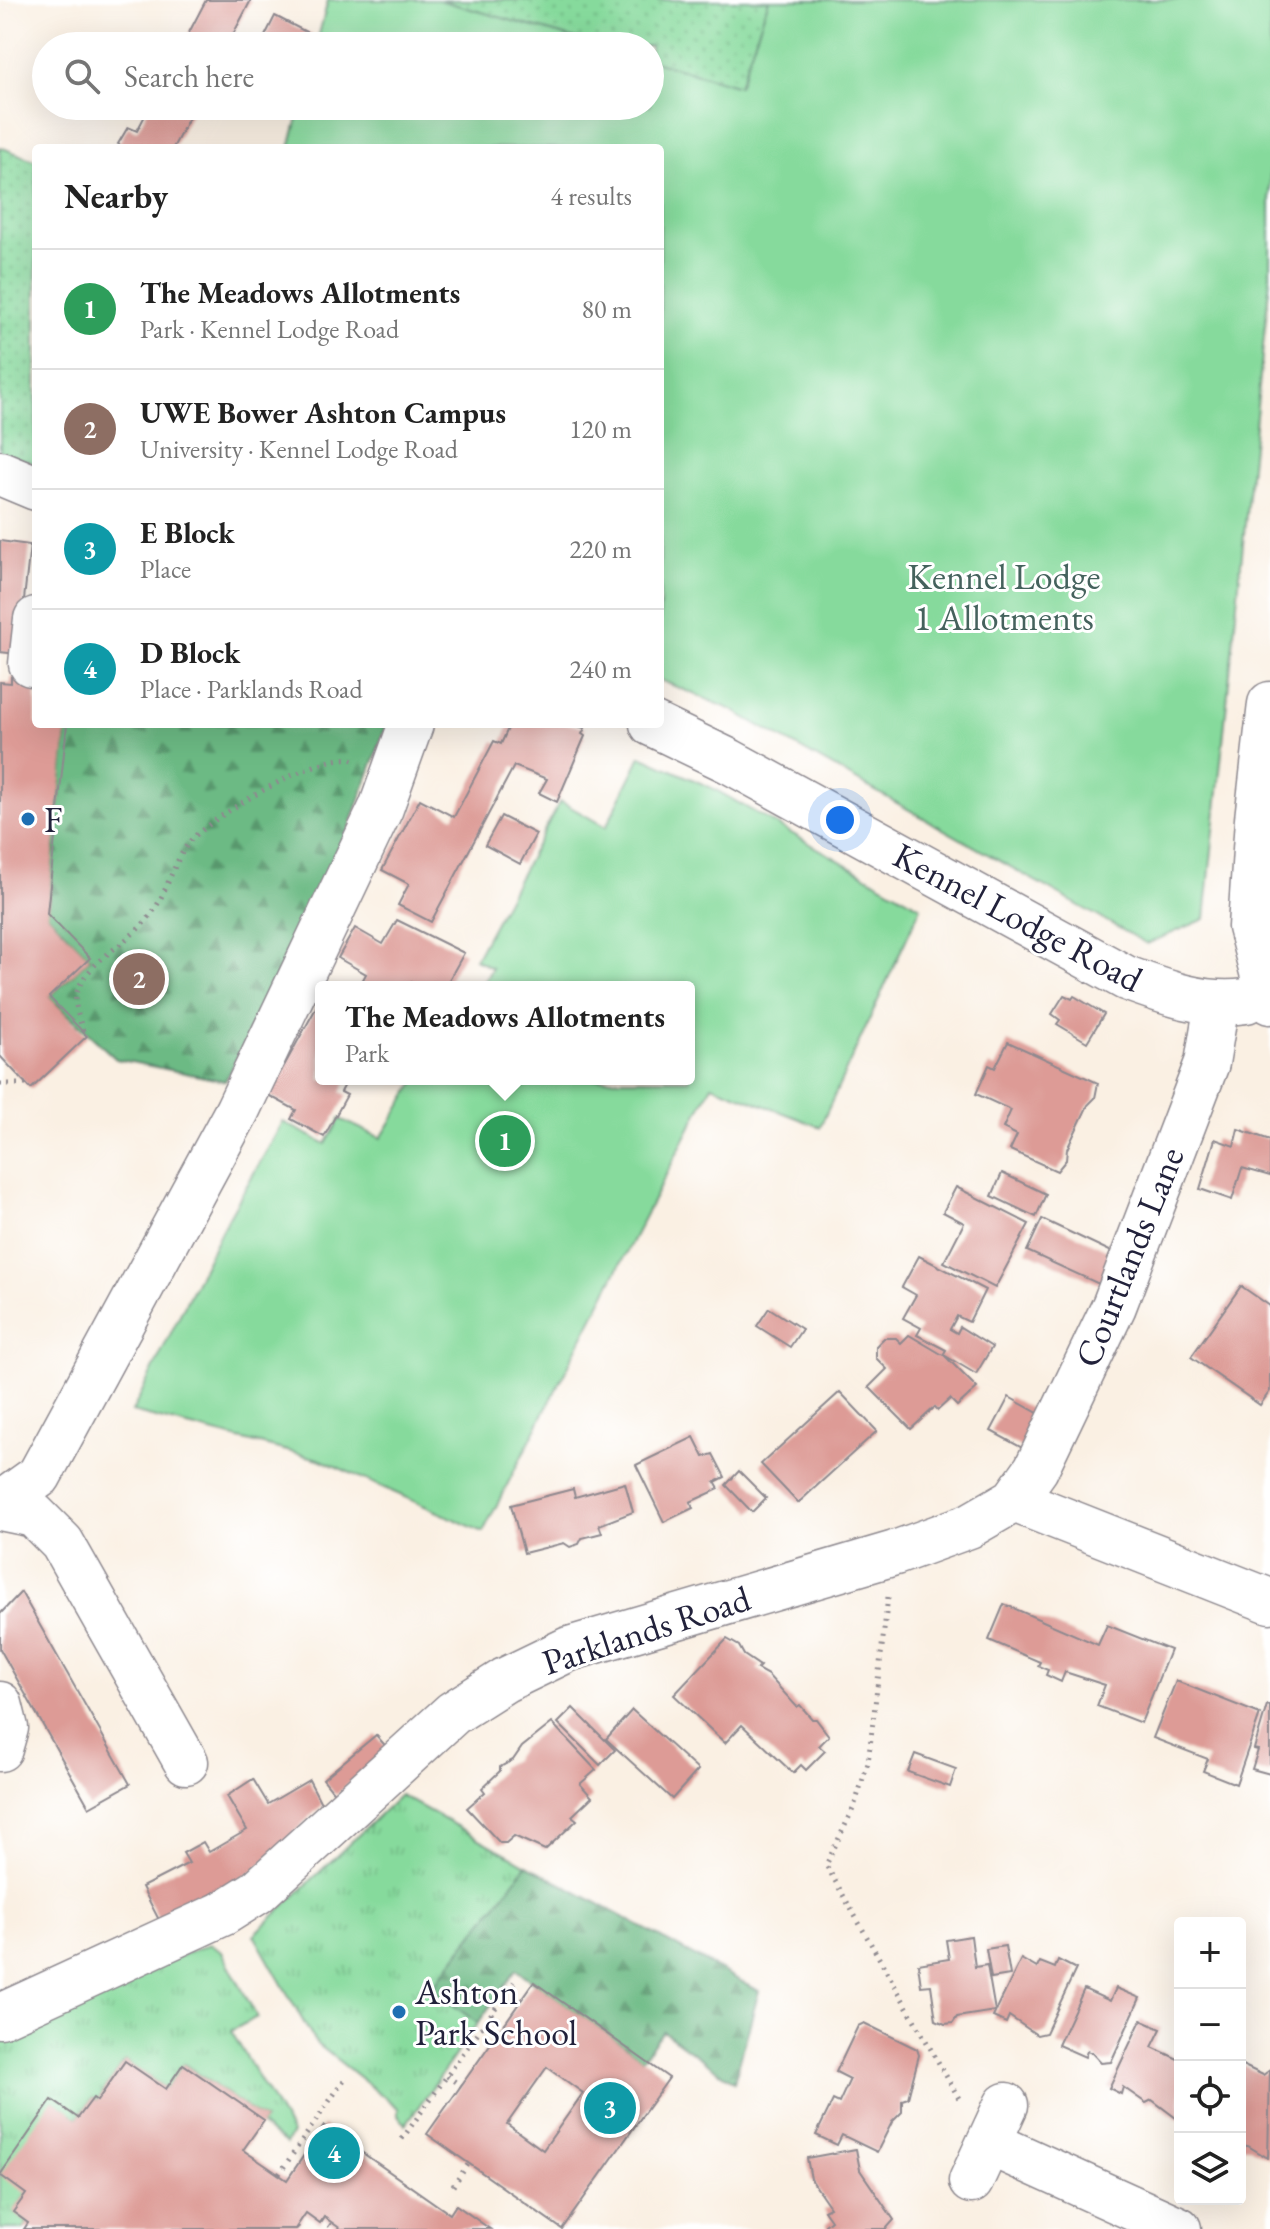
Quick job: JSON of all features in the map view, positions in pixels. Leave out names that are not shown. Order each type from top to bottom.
[{"type":"street","points":[[0,473],[32,486]]},
{"type":"street","points":[[31,664],[32,655]]},
{"type":"street","points":[[1269,999],[1250,927],[1270,704]]},
{"type":"street","points":[[0,1506],[39,1476],[237,1111],[381,808],[410,728]]},
{"type":"street","name":"Kennel Lodge Road","points":[[660,728],[729,761],[1126,978],[1182,997],[1217,1003],[1269,999]]},
{"type":"street","name":"Courtlands Lane","points":[[1014,1500],[1036,1469],[1124,1281],[1207,1063],[1217,1003]]},
{"type":"street","points":[[1014,1500],[1270,1601]]},
{"type":"street","name":"Parklands Road","points":[[0,2016],[222,1914],[257,1892],[453,1713],[505,1680],[569,1649],[895,1553],[969,1526],[1014,1500]]},
{"type":"street","points":[[0,1506],[34,1515],[62,1543],[186,1762]]},
{"type":"street","points":[[0,1704],[6,1728],[0,1749]]},
{"type":"street","points":[[989,2143],[1179,2229]]},
{"type":"path","points":[[83,1031],[76,999],[83,982],[152,914],[193,838],[233,809],[310,769],[343,757],[362,763]]},
{"type":"path","points":[[0,1084],[27,1084]]},
{"type":"path","points":[[895,1553],[896,1569],[890,1584],[868,1763],[854,1807],[826,1865],[961,2102]]},
{"type":"path","points":[[402,2139],[514,1982]]},
{"type":"path","points":[[491,2014],[505,2024]]},
{"type":"path","points":[[447,2076],[461,2086]]},
{"type":"path","points":[[279,2174],[344,2080]]},
{"type":"path","points":[[453,2186],[469,2163]]},
{"type":"path","points":[[322,2220],[332,2227],[330,2229]]},
{"type":"green space","points":[[328,0],[439,0],[551,32],[320,32]]},
{"type":"green space","points":[[439,0],[769,0],[739,86],[664,64],[664,32],[551,32]]},
{"type":"green space","name":"Kennel Lodge 1 Allotments","points":[[769,0],[1270,0],[1270,278],[1205,919],[1147,944],[730,709],[664,682],[664,144],[291,144],[297,120],[664,120],[664,64],[739,86]]},
{"type":"green space","points":[[0,147],[32,159],[32,463],[0,452]]},
{"type":"green space","points":[[67,728],[386,728],[332,877],[225,1081],[116,1059],[49,997],[90,958],[47,914]]},
{"type":"green space","points":[[641,756],[714,789],[921,907],[820,1127],[712,1085],[483,1532],[319,1459],[132,1412],[222,1229],[283,1122],[326,1144],[340,1119],[381,1138],[413,1085],[695,1085],[695,981],[484,981],[492,968],[475,959],[560,801],[606,827]]},
{"type":"green space","points":[[400,1795],[527,1865],[431,1989],[478,2023],[406,2124],[398,2116],[398,2108],[315,2042],[254,1935]]},
{"type":"green space","points":[[527,1865],[759,1991],[734,2082],[663,2031],[642,2059],[516,1970],[478,2023],[431,1989]]},
{"type":"green space","points":[[209,1944],[222,1952],[257,2017],[231,2031],[292,2134],[286,2144],[260,2125],[264,2120],[184,2064],[166,2089],[125,2061],[97,2101],[93,2098],[78,2118],[52,2101],[26,2194],[14,2212],[28,2223],[24,2229],[0,2229],[0,2032]]},
{"type":"building","points":[[206,0],[251,0],[234,32],[189,32]]},
{"type":"building","points":[[275,16],[306,32],[267,32]]},
{"type":"building","points":[[143,120],[188,120],[175,144],[118,144],[128,127],[137,131]]},
{"type":"building","points":[[0,541],[30,545],[18,654],[0,652]]},
{"type":"building","name":"F","points":[[11,677],[32,679],[32,728],[67,728],[47,914],[90,958],[49,997],[87,1036],[31,1089],[0,1056],[0,682],[11,683]]},
{"type":"building","points":[[508,728],[585,728],[582,734],[585,736],[557,802],[539,793],[547,779],[514,766],[431,922],[398,905],[409,884],[382,870],[420,799],[454,817],[494,741],[501,744]]},
{"type":"building","points":[[501,816],[536,834],[520,864],[485,845]]},
{"type":"building","points":[[397,920],[464,953],[448,981],[362,981],[366,974],[338,958],[355,928],[383,944]]},
{"type":"building","points":[[1064,995],[1072,999],[1074,996],[1104,1014],[1087,1042],[1057,1024],[1060,1020],[1052,1014]]},
{"type":"building","points":[[315,1010],[315,1085],[345,1085],[341,1092],[347,1095],[324,1137],[291,1119],[296,1110],[268,1095]]},
{"type":"building","points":[[1008,1042],[1098,1083],[1095,1098],[1088,1105],[1067,1149],[1066,1160],[1057,1171],[1010,1150],[1017,1135],[1003,1128],[1011,1110],[976,1094],[989,1065],[995,1068]]},
{"type":"building","points":[[1238,1129],[1270,1140],[1270,1176],[1242,1168],[1232,1200],[1200,1189],[1215,1139],[1234,1146]]},
{"type":"building","points":[[1002,1173],[1046,1194],[1036,1217],[992,1196]]},
{"type":"building","points":[[956,1187],[1029,1224],[995,1288],[944,1262],[964,1223],[943,1212]]},
{"type":"building","points":[[1042,1219],[1114,1253],[1099,1284],[1027,1251]]},
{"type":"building","points":[[919,1256],[985,1290],[969,1322],[957,1316],[950,1329],[957,1333],[960,1327],[992,1347],[976,1374],[944,1355],[977,1388],[957,1406],[950,1399],[938,1410],[935,1407],[911,1429],[869,1387],[887,1369],[876,1358],[876,1346],[884,1338],[896,1338],[901,1343],[909,1335],[943,1355],[946,1350],[917,1335],[921,1328],[903,1318],[916,1295],[902,1287]]},
{"type":"building","points":[[1241,1286],[1270,1306],[1270,1391],[1260,1405],[1191,1357]]},
{"type":"building","points":[[769,1308],[802,1329],[790,1347],[757,1326]]},
{"type":"building","points":[[840,1392],[877,1431],[798,1503],[761,1464]]},
{"type":"building","points":[[1009,1397],[1043,1416],[1024,1449],[991,1431]]},
{"type":"building","points":[[694,1437],[704,1457],[713,1454],[725,1477],[715,1482],[719,1489],[690,1502],[693,1508],[664,1522],[636,1465]]},
{"type":"building","points":[[739,1471],[766,1498],[752,1512],[726,1485]]},
{"type":"building","points":[[625,1483],[633,1512],[599,1525],[602,1533],[582,1538],[579,1544],[570,1547],[564,1543],[524,1553],[511,1505],[573,1489],[575,1497]]},
{"type":"building","points":[[21,1592],[130,1784],[89,1807],[0,1649],[0,1614]]},
{"type":"building","points":[[1004,1604],[1098,1645],[1107,1625],[1170,1650],[1141,1723],[1097,1706],[1105,1685],[1065,1672],[1061,1682],[1046,1675],[1048,1670],[1038,1666],[1040,1662],[989,1640]]},
{"type":"building","points":[[727,1639],[760,1666],[757,1669],[768,1675],[797,1707],[800,1705],[812,1719],[816,1719],[829,1736],[819,1746],[825,1751],[806,1770],[801,1765],[793,1773],[742,1725],[725,1743],[674,1695]]},
{"type":"building","points":[[1176,1681],[1260,1714],[1236,1784],[1203,1771],[1208,1759],[1153,1738]]},
{"type":"building","points":[[1267,1705],[1270,1706],[1270,1774],[1252,1769],[1258,1750],[1254,1749]]},
{"type":"building","points":[[573,1708],[615,1750],[600,1765],[558,1723]]},
{"type":"building","points":[[632,1710],[698,1770],[672,1799],[606,1739]]},
{"type":"building","points":[[552,1723],[596,1770],[580,1784],[592,1797],[572,1816],[577,1820],[545,1850],[514,1836],[506,1843],[500,1843],[467,1808],[485,1792],[482,1788],[500,1771],[500,1767],[513,1760],[522,1747]]},
{"type":"building","points":[[376,1735],[389,1750],[336,1795],[323,1779]]},
{"type":"building","points":[[915,1754],[956,1769],[950,1787],[908,1772]]},
{"type":"building","points":[[253,1779],[268,1804],[309,1780],[322,1805],[253,1872],[160,1922],[142,1887],[189,1863],[183,1853],[203,1842],[209,1852],[247,1830],[227,1796]]},
{"type":"building","points":[[971,1936],[975,1967],[987,1965],[995,2011],[957,2017],[953,2023],[945,2024],[936,2020],[931,1985],[921,1986],[918,1964],[949,1959],[946,1940]]},
{"type":"building","points":[[1005,1946],[1010,1975],[991,1978],[986,1949]]},
{"type":"building","points":[[1021,1959],[1037,1968],[1040,1962],[1055,1968],[1058,1960],[1076,1969],[1046,2033],[1037,2035],[1009,2016],[1006,2023],[993,2017]]},
{"type":"building","points":[[534,1982],[669,2078],[562,2229],[427,2134]],"holes":[[[547,2067],[583,2093],[543,2150],[507,2124]]]},
{"type":"building","points":[[1116,1988],[1140,1998],[1111,2062],[1101,2063],[1092,2053],[1087,2051],[1085,2057],[1058,2045],[1084,1989],[1110,2001]]},
{"type":"building","points":[[1141,2020],[1161,2029],[1152,2047],[1174,2057],[1174,2116],[1152,2100],[1146,2103],[1123,2087],[1121,2094],[1109,2088]]},
{"type":"building","points":[[864,2023],[917,2049],[919,2055],[908,2098],[902,2100],[902,2112],[892,2122],[877,2152],[842,2135],[837,2145],[816,2135],[833,2100],[839,2103],[850,2079],[836,2072],[858,2026]]},
{"type":"building","points":[[125,2061],[166,2089],[183,2064],[264,2120],[243,2150],[287,2180],[324,2126],[450,2214],[456,2205],[490,2229],[341,2229],[324,2217],[320,2223],[306,2213],[295,2229],[24,2229],[28,2223],[13,2212],[26,2194],[0,2175],[52,2100],[78,2118],[93,2098],[97,2101]]},
{"type":"building","points":[[1246,2067],[1263,2075],[1270,2070],[1268,2158],[1248,2146]]},
{"type":"building","points":[[856,2149],[860,2170],[894,2220],[886,2229],[828,2229],[825,2225],[831,2220],[824,2210],[830,2207],[811,2179],[807,2158]]},
{"type":"place","name":"F","points":[[28,819]]},
{"type":"place","name":"UWE Bower Ashton Campus","points":[[139,979]]},
{"type":"place","name":"The Meadows Allotments","points":[[505,1141]]},
{"type":"place","name":"Ashton Park School","points":[[399,2012]]},
{"type":"place","name":"E Block","points":[[610,2108]]},
{"type":"place","name":"D Block","points":[[334,2153]]}]
